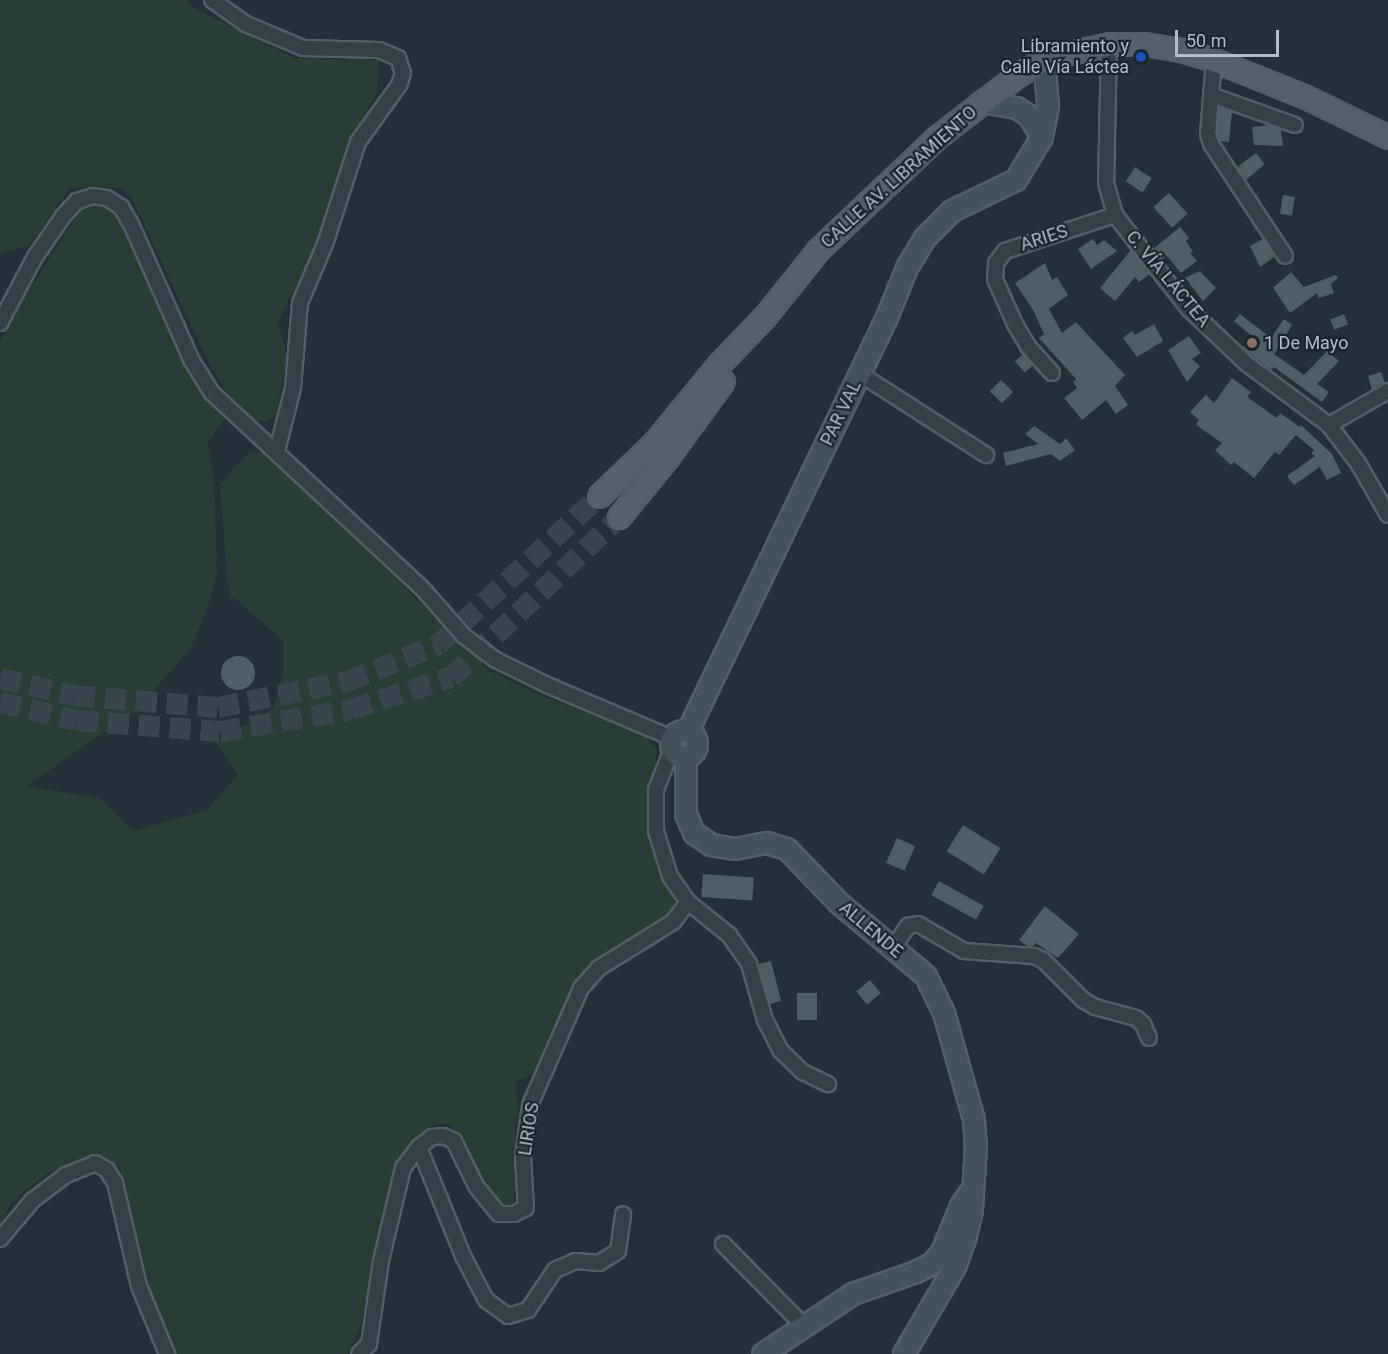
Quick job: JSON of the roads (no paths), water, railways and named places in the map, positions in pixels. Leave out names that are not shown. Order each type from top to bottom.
[{"type":"main road","name":"CALLE AV. LIBRAMIENTO","points":[[619,517],[667,458],[766,315],[818,250],[936,138],[1015,77],[1044,59],[1109,44],[1144,44],[1181,50],[1214,60],[1306,97],[1388,137]]},
{"type":"main road","name":"CALLE AV. LIBRAMIENTO","points":[[598,496],[655,442],[720,363],[766,315]]},
{"type":"street","points":[[212,0],[246,24],[303,48],[379,50],[398,58],[403,73],[399,85],[358,142],[325,244],[300,303],[293,388],[277,451]]},
{"type":"street","name":"C. VÍA LÁCTEA","points":[[1109,44],[1106,183],[1115,215],[1189,309],[1246,364],[1329,425],[1358,463],[1388,516]]},
{"type":"street","name":"PAR VAL","points":[[680,744],[886,320],[907,268],[925,238],[952,211],[1016,180],[1042,137],[1048,105],[1044,59]]},
{"type":"street","points":[[1214,60],[1208,134],[1211,144],[1285,256]]},
{"type":"street","points":[[1211,95],[1295,125]]},
{"type":"street","points":[[982,102],[1017,108],[1029,116],[1042,137]]},
{"type":"street","points":[[0,323],[35,257],[64,215],[77,201],[93,196],[107,198],[121,207],[192,361],[212,393],[421,587],[464,636],[496,660],[680,744],[656,790],[656,831],[670,876],[688,903],[729,936],[749,964],[765,1020],[782,1051],[803,1072],[828,1084]]},
{"type":"street","name":"ARIES","points":[[1052,373],[1028,346],[1015,324],[995,279],[996,263],[1005,251],[1115,215]]},
{"type":"street","points":[[860,374],[986,455]]},
{"type":"street","points":[[1329,425],[1388,391]]},
{"type":"street","name":"ALLENDE","points":[[680,744],[686,813],[694,833],[711,845],[735,849],[767,843],[787,849],[840,904],[926,976],[944,1013],[974,1120],[976,1146],[972,1190],[966,1237],[955,1267],[904,1354]]},
{"type":"street","name":"LIRIOS","points":[[419,1147],[432,1137],[443,1136],[454,1141],[476,1186],[499,1214],[514,1214],[526,1208],[523,1157],[530,1105],[581,988],[599,968],[673,922],[688,903]]},
{"type":"street","points":[[893,948],[902,931],[908,926],[918,924],[964,951],[1034,956],[1043,960],[1089,1004],[1136,1018],[1143,1024],[1149,1038]]},
{"type":"street","points":[[419,1147],[463,1256],[486,1300],[508,1316],[528,1310],[555,1270],[575,1261],[599,1263],[618,1251],[623,1214]]},
{"type":"street","points":[[359,1354],[369,1344],[381,1261],[403,1168],[419,1147]]},
{"type":"street","points":[[0,1239],[33,1200],[66,1175],[95,1163],[107,1170],[115,1183],[139,1286],[167,1354]]},
{"type":"street","points":[[763,1354],[803,1325],[853,1294],[932,1264],[942,1252],[961,1206],[972,1190]]},
{"type":"street","points":[[723,1244],[803,1325]]},
{"type":"tunnel","points":[[0,678],[74,695],[218,707],[347,681],[439,644],[599,496]]},
{"type":"tunnel","points":[[0,702],[77,720],[220,731],[351,709],[451,677],[619,517]]},
{"type":"place","name":"Libramiento y Calle Vía Láctea","points":[[1141,57]]},
{"type":"place","name":"1 De Mayo","points":[[1252,343]]}]
